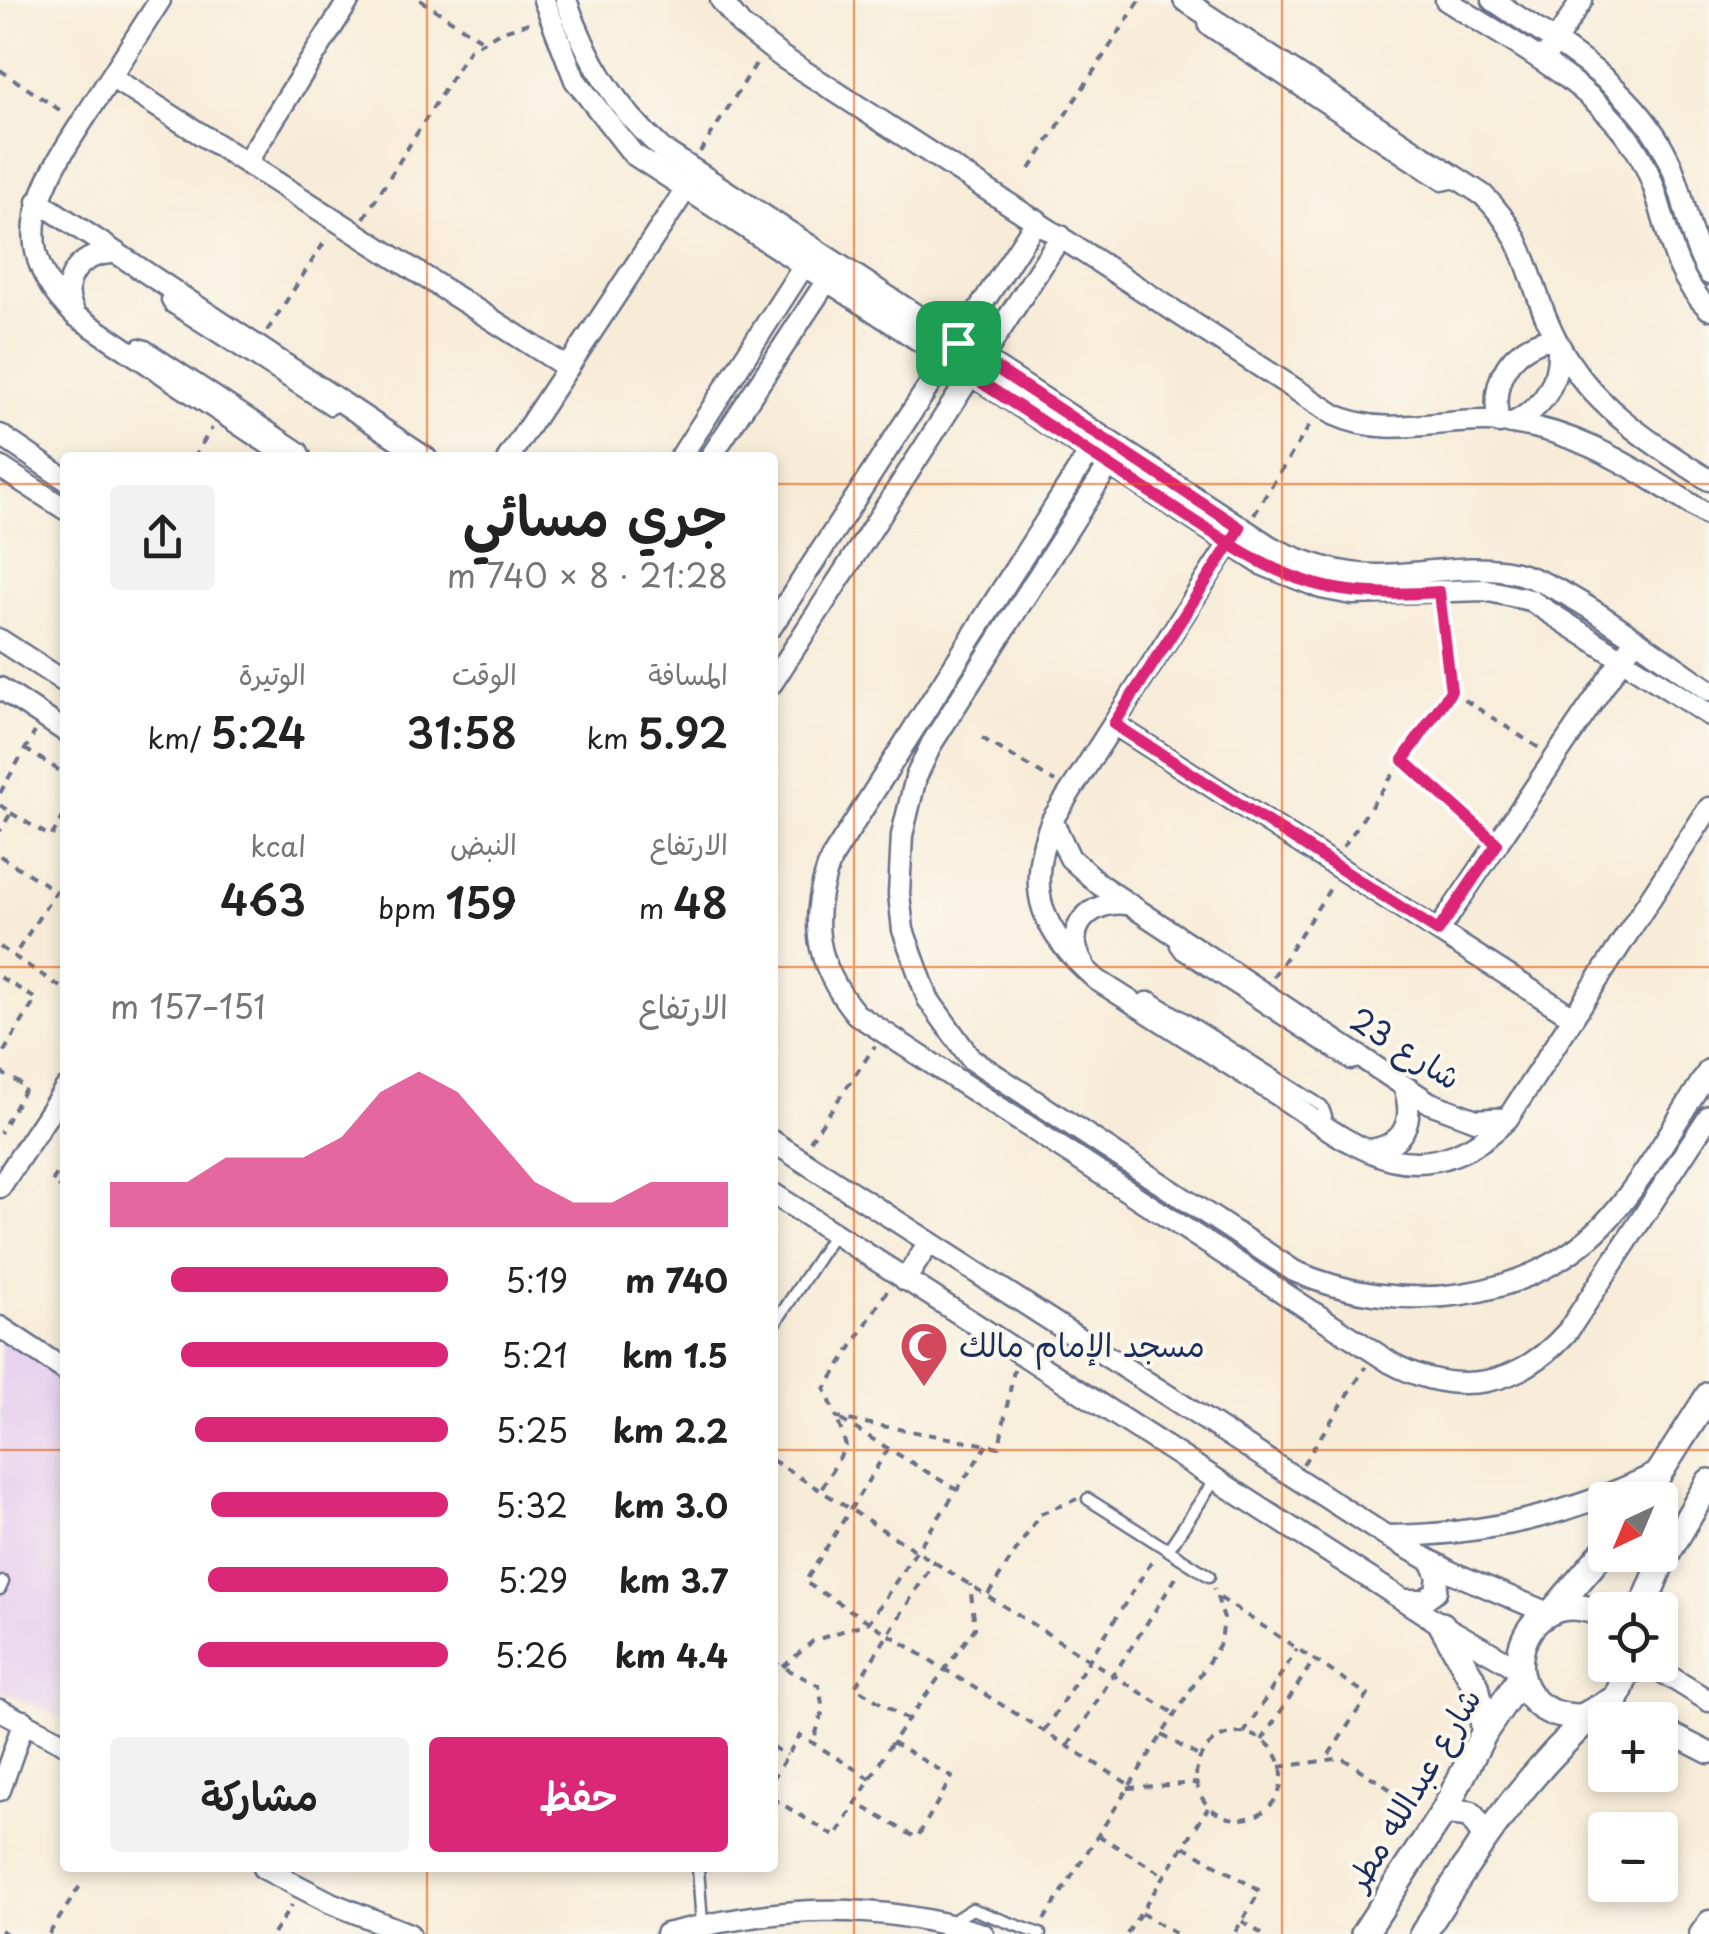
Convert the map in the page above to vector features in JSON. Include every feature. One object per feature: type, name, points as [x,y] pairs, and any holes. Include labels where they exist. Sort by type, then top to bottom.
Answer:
[{"type":"street","points":[[160,0],[80,124],[38,200],[34,222],[38,265],[48,285],[76,316],[281,452]]},
{"type":"street","points":[[246,163],[349,0]]},
{"type":"street","points":[[566,0],[596,71],[614,100],[690,177],[826,282],[952,351]]},
{"type":"street","points":[[721,0],[766,46],[1322,406],[1370,428],[1505,423],[1562,434],[1594,447],[1709,516]]},
{"type":"street","points":[[1184,0],[1208,6],[1462,180],[1502,213],[1517,234],[1556,340],[1595,396],[1618,419],[1709,480]]},
{"type":"street","points":[[1446,0],[1542,62],[1596,104],[1637,151],[1650,177],[1672,257],[1684,280],[1709,309]]},
{"type":"street","points":[[1492,0],[1612,84],[1655,133],[1670,162],[1694,245],[1709,274]]},
{"type":"street","points":[[1542,62],[1582,0]]},
{"type":"street","points":[[546,8],[562,52],[592,107],[633,154],[690,177],[1238,534],[1263,565],[1321,588],[1382,596],[1485,590],[1530,600],[1709,690]]},
{"type":"street","points":[[111,76],[568,368]]},
{"type":"street","points":[[512,452],[690,177]]},
{"type":"street","points":[[38,200],[342,402],[403,448]]},
{"type":"street","points":[[778,617],[1037,220]]},
{"type":"street","points":[[778,674],[1061,236]]},
{"type":"street","points":[[76,316],[68,290],[79,264],[90,256],[117,253]]},
{"type":"street","points":[[684,452],[804,267]]},
{"type":"street","points":[[714,452],[826,282]]},
{"type":"street","points":[[1505,423],[1496,394],[1506,366],[1526,346],[1556,340]]},
{"type":"street","points":[[1505,423],[1539,406],[1549,392],[1556,377],[1556,340]]},
{"type":"street","points":[[977,367],[1108,466],[1297,560],[1352,573],[1490,568],[1515,572],[1562,594],[1709,714]]},
{"type":"street","points":[[0,435],[60,476]]},
{"type":"street","points":[[1090,453],[846,831],[818,891],[815,924],[828,973],[856,1014],[1375,1353],[1416,1376],[1444,1384],[1500,1380],[1526,1369],[1568,1331],[1709,1116]]},
{"type":"street","points":[[1108,466],[932,742],[908,805],[899,894],[903,930],[928,999],[970,1059],[1277,1261],[1328,1286],[1400,1299],[1474,1292],[1538,1270],[1590,1237],[1632,1188],[1709,1070]]},
{"type":"street","points":[[0,467],[60,506]]},
{"type":"street","points":[[1238,534],[1052,820],[1039,860],[1040,902],[1066,952],[1097,980],[1322,1124],[1368,1150],[1405,1160],[1444,1159],[1490,1137],[1508,1118],[1709,808]]},
{"type":"street","points":[[0,640],[60,679]]},
{"type":"street","points":[[1438,931],[1628,649]]},
{"type":"street","points":[[0,688],[59,725]]},
{"type":"street","points":[[1114,724],[1574,1018]]},
{"type":"street","name":"شارع 23","points":[[1052,820],[1059,840],[1082,872],[1404,1087],[1460,1116],[1508,1118]]},
{"type":"street","points":[[1097,980],[1076,951],[1075,934],[1081,919],[1094,907],[1110,902],[1126,904]]},
{"type":"street","points":[[1368,1150],[1382,1148],[1405,1131],[1410,1118],[1404,1087]]},
{"type":"street","points":[[0,1187],[60,1097]]},
{"type":"street","points":[[778,1146],[1386,1536],[1432,1562],[1550,1612],[1579,1607],[1588,1610]]},
{"type":"street","points":[[1133,1196],[1144,1176]]},
{"type":"street","points":[[778,1197],[1520,1673],[1544,1709],[1568,1718],[1588,1715]]},
{"type":"street","points":[[902,1277],[929,1243]]},
{"type":"street","points":[[0,1327],[60,1367]]},
{"type":"street","points":[[1659,1482],[1709,1395]]},
{"type":"street","points":[[1651,1592],[1688,1514],[1709,1482]]},
{"type":"street","points":[[1386,1536],[1468,1533],[1588,1509]]},
{"type":"street","points":[[1678,1509],[1688,1514]]},
{"type":"street","points":[[1406,1600],[1424,1600],[1436,1590],[1438,1576],[1432,1562]]},
{"type":"street","name":"شارع عبدالله مطر","points":[[1364,1934],[1441,1816],[1484,1731],[1520,1673],[1524,1636],[1588,1569]]},
{"type":"street","points":[[1442,1625],[1476,1686],[1484,1731]]},
{"type":"street","points":[[1678,1682],[1709,1701]]},
{"type":"street","points":[[0,1710],[60,1741]]},
{"type":"street","points":[[0,1790],[24,1721]]},
{"type":"street","points":[[1422,1934],[1484,1835],[1537,1769],[1588,1721]]},
{"type":"street","points":[[1678,1737],[1709,1753]]},
{"type":"street","points":[[1441,1816],[1470,1814],[1484,1835]]},
{"type":"street","points":[[271,1872],[410,1934]]},
{"type":"street","points":[[666,1934],[785,1910],[851,1909],[948,1924],[983,1934]]},
{"type":"street","points":[[1700,1934],[1709,1921]]},
{"type":"lane","points":[[172,290],[166,300],[171,307],[330,409],[342,402]]},
{"type":"lane","points":[[130,353],[136,345],[146,346],[304,452]]},
{"type":"lane","points":[[1178,938],[1177,949],[1196,963],[1351,1064],[1364,1060]]},
{"type":"lane","points":[[778,1319],[834,1233]]},
{"type":"lane","points":[[1165,1548],[1216,1478]]},
{"type":"lane","points":[[1088,1499],[1209,1576]]},
{"type":"lane","points":[[699,1872],[715,1926]]},
{"type":"lane","points":[[948,1924],[972,1909],[1038,1933]]},
{"type":"path","points":[[420,0],[482,40]]},
{"type":"path","points":[[1030,169],[1140,0]]},
{"type":"path","points":[[258,346],[346,227],[458,63],[482,40],[546,8]]},
{"type":"path","points":[[690,177],[766,46]]},
{"type":"path","points":[[0,70],[80,124]]},
{"type":"path","points":[[1238,534],[1322,406]]},
{"type":"path","points":[[197,452],[221,412]]},
{"type":"path","points":[[1263,994],[1337,866],[1451,691],[1439,592]]},
{"type":"path","points":[[1451,691],[1555,758]]},
{"type":"path","points":[[0,793],[25,750],[59,725]]},
{"type":"path","points":[[982,738],[1070,792]]},
{"type":"path","points":[[25,750],[60,771]]},
{"type":"path","points":[[1403,760],[1497,844]]},
{"type":"path","points":[[0,806],[51,837],[60,822]]},
{"type":"path","points":[[0,831],[11,812]]},
{"type":"path","points":[[0,856],[56,891],[14,956]]},
{"type":"path","points":[[0,947],[60,987]]},
{"type":"path","points":[[0,977],[36,998],[0,1058]]},
{"type":"path","points":[[798,1158],[884,1034]]},
{"type":"path","points":[[0,1072],[26,1086],[0,1133]]},
{"type":"path","points":[[60,1168],[52,1182],[60,1187]]},
{"type":"path","points":[[822,1488],[846,1446],[824,1389],[902,1277]]},
{"type":"path","points":[[837,1418],[999,1447],[1018,1351]]},
{"type":"path","points":[[1295,1477],[1375,1353]]},
{"type":"path","points":[[837,1418],[957,1490]]},
{"type":"path","points":[[783,1667],[813,1641],[869,1622],[986,1445]]},
{"type":"path","points":[[888,1448],[805,1582],[1129,1786],[1196,1783]]},
{"type":"path","points":[[778,1463],[1175,1714]]},
{"type":"path","points":[[988,1594],[1040,1514],[1071,1499],[1088,1499]]},
{"type":"path","points":[[1044,1732],[1165,1548]]},
{"type":"path","points":[[908,1720],[855,1687],[935,1560]]},
{"type":"path","points":[[1068,1746],[1186,1562]]},
{"type":"path","points":[[1038,1933],[1220,1642],[1224,1619],[1209,1576]]},
{"type":"path","points":[[778,1802],[836,1837],[892,1742],[974,1628],[970,1582]]},
{"type":"path","points":[[1219,1598],[1368,1695],[1328,1756]]},
{"type":"path","points":[[1244,1734],[1297,1648]]},
{"type":"path","points":[[1262,1740],[1314,1660]]},
{"type":"path","points":[[778,1664],[818,1686],[823,1710],[813,1744]]},
{"type":"path","points":[[1244,1734],[1262,1740],[1280,1767],[1276,1795],[1255,1815],[1226,1816],[1209,1806],[1196,1783],[1200,1757],[1218,1738],[1244,1734]]},
{"type":"path","points":[[778,1770],[800,1735],[871,1779]]},
{"type":"path","points":[[1162,1735],[1200,1757]]},
{"type":"path","points":[[856,1803],[917,1838],[952,1777],[892,1742]]},
{"type":"path","points":[[778,1750],[787,1755]]},
{"type":"path","points":[[1280,1767],[1328,1756],[1342,1758],[1441,1816]]},
{"type":"path","points":[[1127,1934],[1209,1806]]},
{"type":"path","points":[[1098,1835],[1164,1876]]},
{"type":"path","points":[[1184,1846],[1260,1891],[1234,1934]]},
{"type":"path","points":[[49,1934],[80,1886]]},
{"type":"path","points":[[273,1934],[302,1888]]},
{"type":"path","points":[[1141,1913],[1176,1934]]},
{"type":"path","points":[[1242,1921],[1262,1934]]},
{"type":"path","points":[[0,1930],[7,1934]]},
{"type":"shaded area","points":[[0,1336],[60,1378],[60,1717],[0,1690]]},
{"type":"place","name":"مسجد الإمام مالك","points":[[924,1388]]},
{"type":"route","points":[[958,343],[947,360],[1230,544],[1114,724],[1438,931],[1497,844],[1403,760],[1451,691],[1439,592],[1352,594],[1321,588],[1263,565],[1230,544],[1240,528],[958,343]]}]
